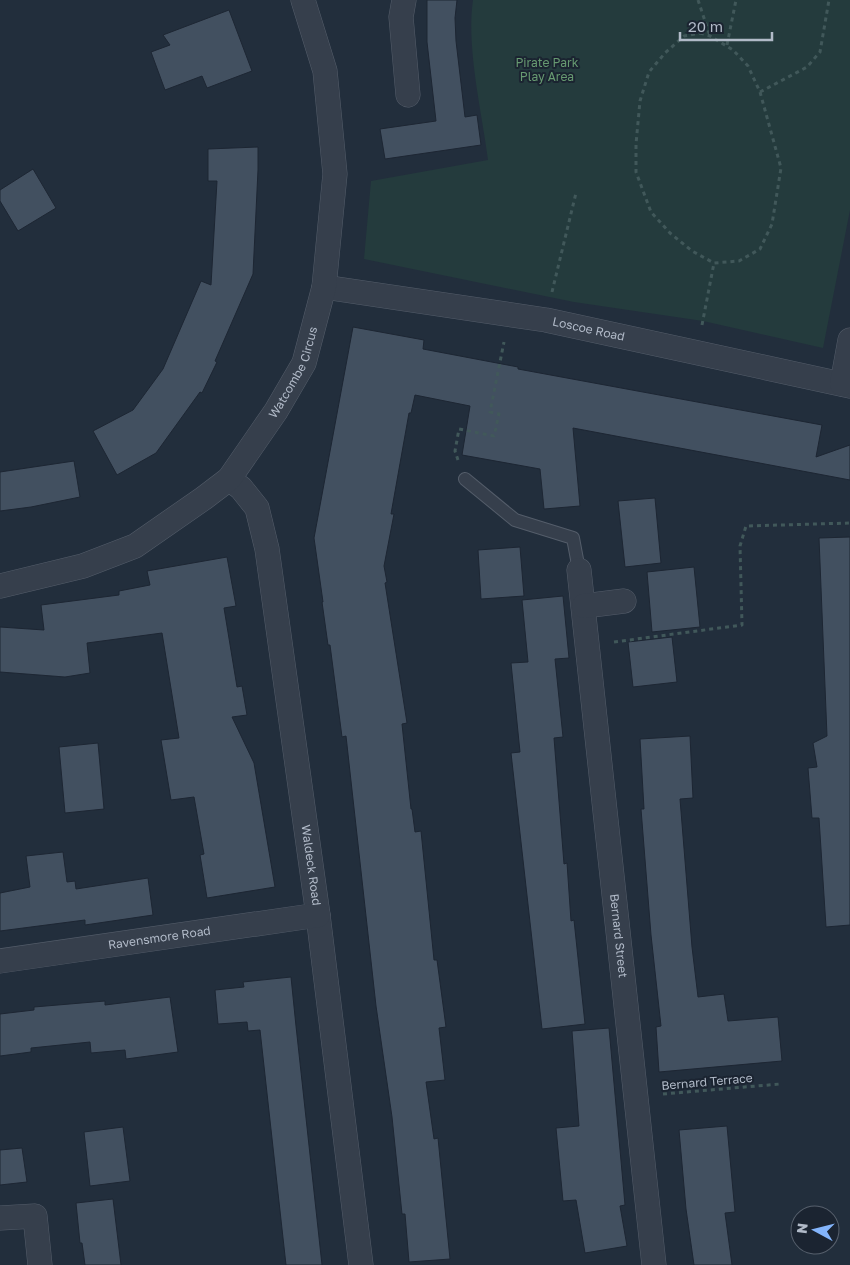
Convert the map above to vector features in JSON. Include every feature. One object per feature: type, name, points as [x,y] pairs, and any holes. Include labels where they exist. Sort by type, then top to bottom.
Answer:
[{"type":"street","name":"Watcombe Circus","points":[[0,586],[82,566],[135,546],[204,498],[229,479],[276,411],[304,363],[324,287],[335,174],[325,71],[303,0]]},
{"type":"street","points":[[397,10],[408,95]]},
{"type":"street","name":"Loscoe Road","points":[[324,287],[546,320],[846,385]]},
{"type":"street","points":[[846,385],[850,340]]},
{"type":"street","name":"Waldeck Road","points":[[229,479],[241,488],[257,508],[267,549],[318,916],[361,1265]]},
{"type":"street","name":"Bernard Street","points":[[579,570],[654,1265]]},
{"type":"street","points":[[584,606],[624,601]]},
{"type":"street","name":"Ravensmore Road","points":[[0,962],[318,916]]},
{"type":"street","points":[[0,1218],[36,1216],[40,1265]]},
{"type":"lane","points":[[465,479],[515,520],[573,538],[579,570]]},
{"type":"path","points":[[698,0],[710,36]]},
{"type":"path","points":[[727,45],[736,0]]},
{"type":"path","points":[[760,92],[807,67],[820,52],[829,0]]},
{"type":"path","points":[[700,33],[727,45],[748,66],[760,92],[781,168],[772,224],[760,250],[739,261],[714,263],[692,252],[651,212],[636,172],[636,154],[640,101],[649,72],[664,53],[684,36],[700,33]]},
{"type":"path","points":[[546,320],[576,193]]},
{"type":"path","points":[[697,353],[714,263]]},
{"type":"path","points":[[465,479],[455,451],[459,429],[494,436],[499,414],[490,412],[509,314]]},
{"type":"path","points":[[588,646],[742,625],[740,546],[746,526],[850,524]]},
{"type":"path","name":"Bernard Terrace","points":[[636,1097],[780,1084]]},
{"type":"green space","name":"Pirate Park Play Area","points":[[473,0],[850,0],[850,210],[823,348],[703,321],[574,302],[364,259],[371,181],[488,160],[473,59],[471,19]]},
{"type":"building","points":[[427,0],[457,0],[455,18],[456,41],[465,117],[477,115],[481,145],[385,159],[380,129],[436,121],[427,42]]},
{"type":"building","points":[[229,10],[252,71],[207,88],[202,76],[165,90],[151,52],[170,45],[163,35]]},
{"type":"building","points":[[258,147],[253,274],[215,361],[217,362],[202,393],[200,392],[156,453],[117,475],[93,431],[133,410],[163,369],[201,281],[211,285],[217,181],[208,181],[208,149]]},
{"type":"building","points":[[33,169],[56,208],[18,231],[0,201],[0,190]]},
{"type":"building","points":[[353,327],[424,340],[423,349],[518,367],[518,369],[822,425],[816,457],[850,445],[850,480],[573,428],[580,506],[544,509],[540,469],[462,455],[470,406],[415,395],[411,413],[409,413],[384,566],[407,723],[402,724],[411,809],[415,832],[421,831],[434,960],[437,960],[446,1027],[439,1028],[445,1080],[426,1082],[434,1139],[438,1138],[450,1259],[409,1262],[405,1214],[402,1214],[392,1117],[376,1006],[346,736],[342,737],[314,538]]},
{"type":"building","points":[[74,461],[80,497],[0,511],[0,472]]},
{"type":"building","points":[[655,498],[661,563],[625,567],[618,501]]},
{"type":"building","points":[[850,537],[850,925],[826,927],[819,818],[812,818],[808,768],[817,767],[813,743],[827,736],[819,538]]},
{"type":"building","points":[[520,547],[524,596],[481,599],[478,550]]},
{"type":"building","points":[[227,557],[236,606],[224,608],[237,687],[242,686],[247,715],[232,717],[254,763],[275,887],[207,898],[200,855],[204,854],[194,797],[171,800],[161,740],[179,738],[162,633],[87,643],[90,673],[65,677],[0,672],[0,627],[44,630],[41,605],[119,595],[119,591],[150,585],[147,571]]},
{"type":"building","points":[[694,567],[700,627],[652,632],[647,572]]},
{"type":"building","points":[[563,596],[569,658],[555,659],[563,737],[554,738],[564,864],[567,863],[571,921],[574,920],[585,1024],[542,1029],[511,753],[520,752],[511,663],[528,662],[522,600]]},
{"type":"building","points":[[672,637],[677,682],[633,687],[628,642]]},
{"type":"building","points":[[690,736],[693,798],[680,799],[698,997],[724,994],[728,1021],[778,1017],[782,1061],[659,1072],[656,1027],[661,1026],[651,935],[641,809],[644,809],[640,739]]},
{"type":"building","points":[[98,743],[104,809],[65,813],[59,747]]},
{"type":"building","points":[[63,852],[67,882],[75,881],[76,889],[148,878],[153,915],[85,925],[85,920],[0,931],[0,893],[30,887],[26,856]]},
{"type":"building","points":[[291,977],[322,1265],[286,1265],[260,1030],[248,1031],[247,1022],[218,1024],[215,990],[244,987],[243,982]]},
{"type":"building","points":[[170,997],[178,1052],[126,1059],[125,1050],[91,1053],[90,1042],[31,1048],[31,1052],[0,1056],[0,1014],[34,1010],[34,1007],[105,1001],[105,1005]]},
{"type":"building","points":[[609,1028],[625,1205],[620,1206],[627,1246],[585,1253],[576,1200],[563,1201],[556,1128],[579,1126],[572,1031]]},
{"type":"building","points":[[727,1126],[735,1212],[725,1213],[732,1265],[694,1265],[686,1209],[679,1130]]},
{"type":"building","points":[[123,1127],[130,1181],[90,1186],[84,1132]]},
{"type":"building","points":[[22,1148],[27,1182],[0,1185],[0,1150]]},
{"type":"building","points":[[113,1199],[121,1265],[85,1265],[82,1243],[80,1243],[76,1203]]}]
